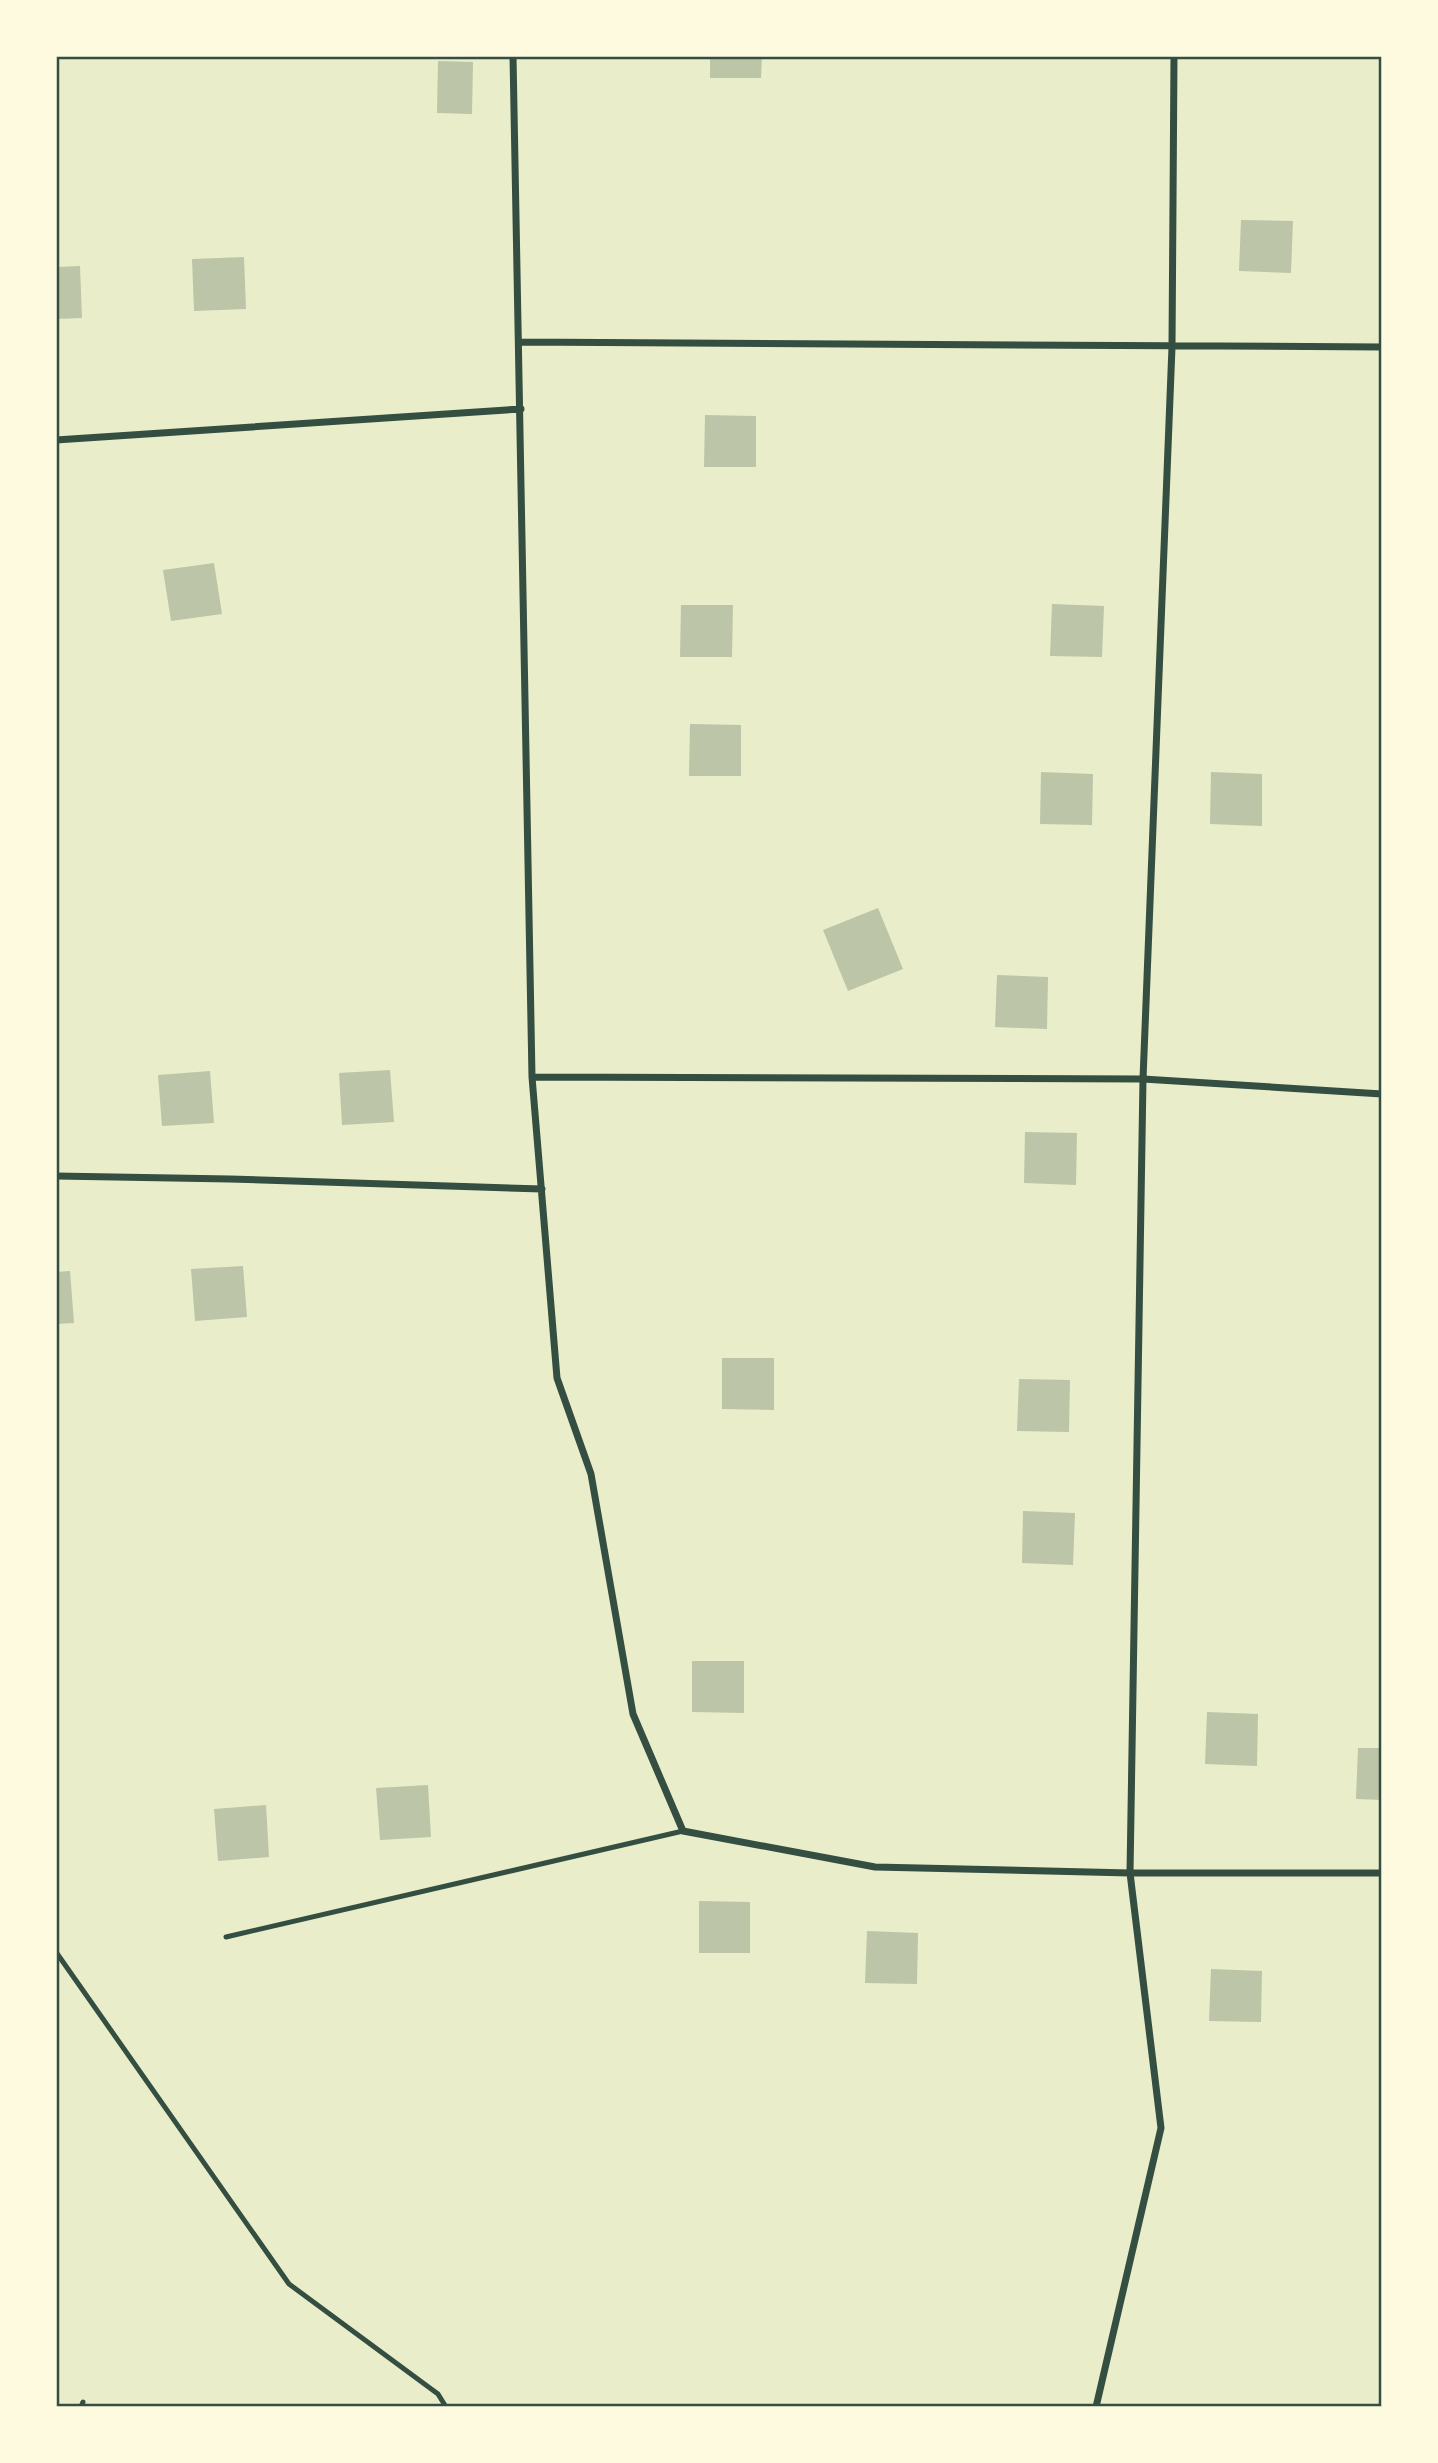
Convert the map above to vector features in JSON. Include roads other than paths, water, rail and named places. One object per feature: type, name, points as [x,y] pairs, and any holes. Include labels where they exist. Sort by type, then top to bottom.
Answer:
[{"type":"street","points":[[513,56],[531,1077],[557,1378],[590,1475],[633,1714],[682,1831],[875,1867],[1130,1873],[1382,1873]]},
{"type":"street","points":[[1096,2407],[1161,2128],[1130,1873],[1143,1079],[1172,347],[1174,56]]},
{"type":"street","points":[[519,342],[1382,347]]},
{"type":"street","points":[[56,440],[521,409]]},
{"type":"street","points":[[531,1077],[1143,1079],[1382,1094]]},
{"type":"street","points":[[56,1176],[541,1189]]},
{"type":"lane","points":[[226,1937],[682,1831]]},
{"type":"lane","points":[[56,1952],[289,2284],[438,2393],[446,2407]]}]
